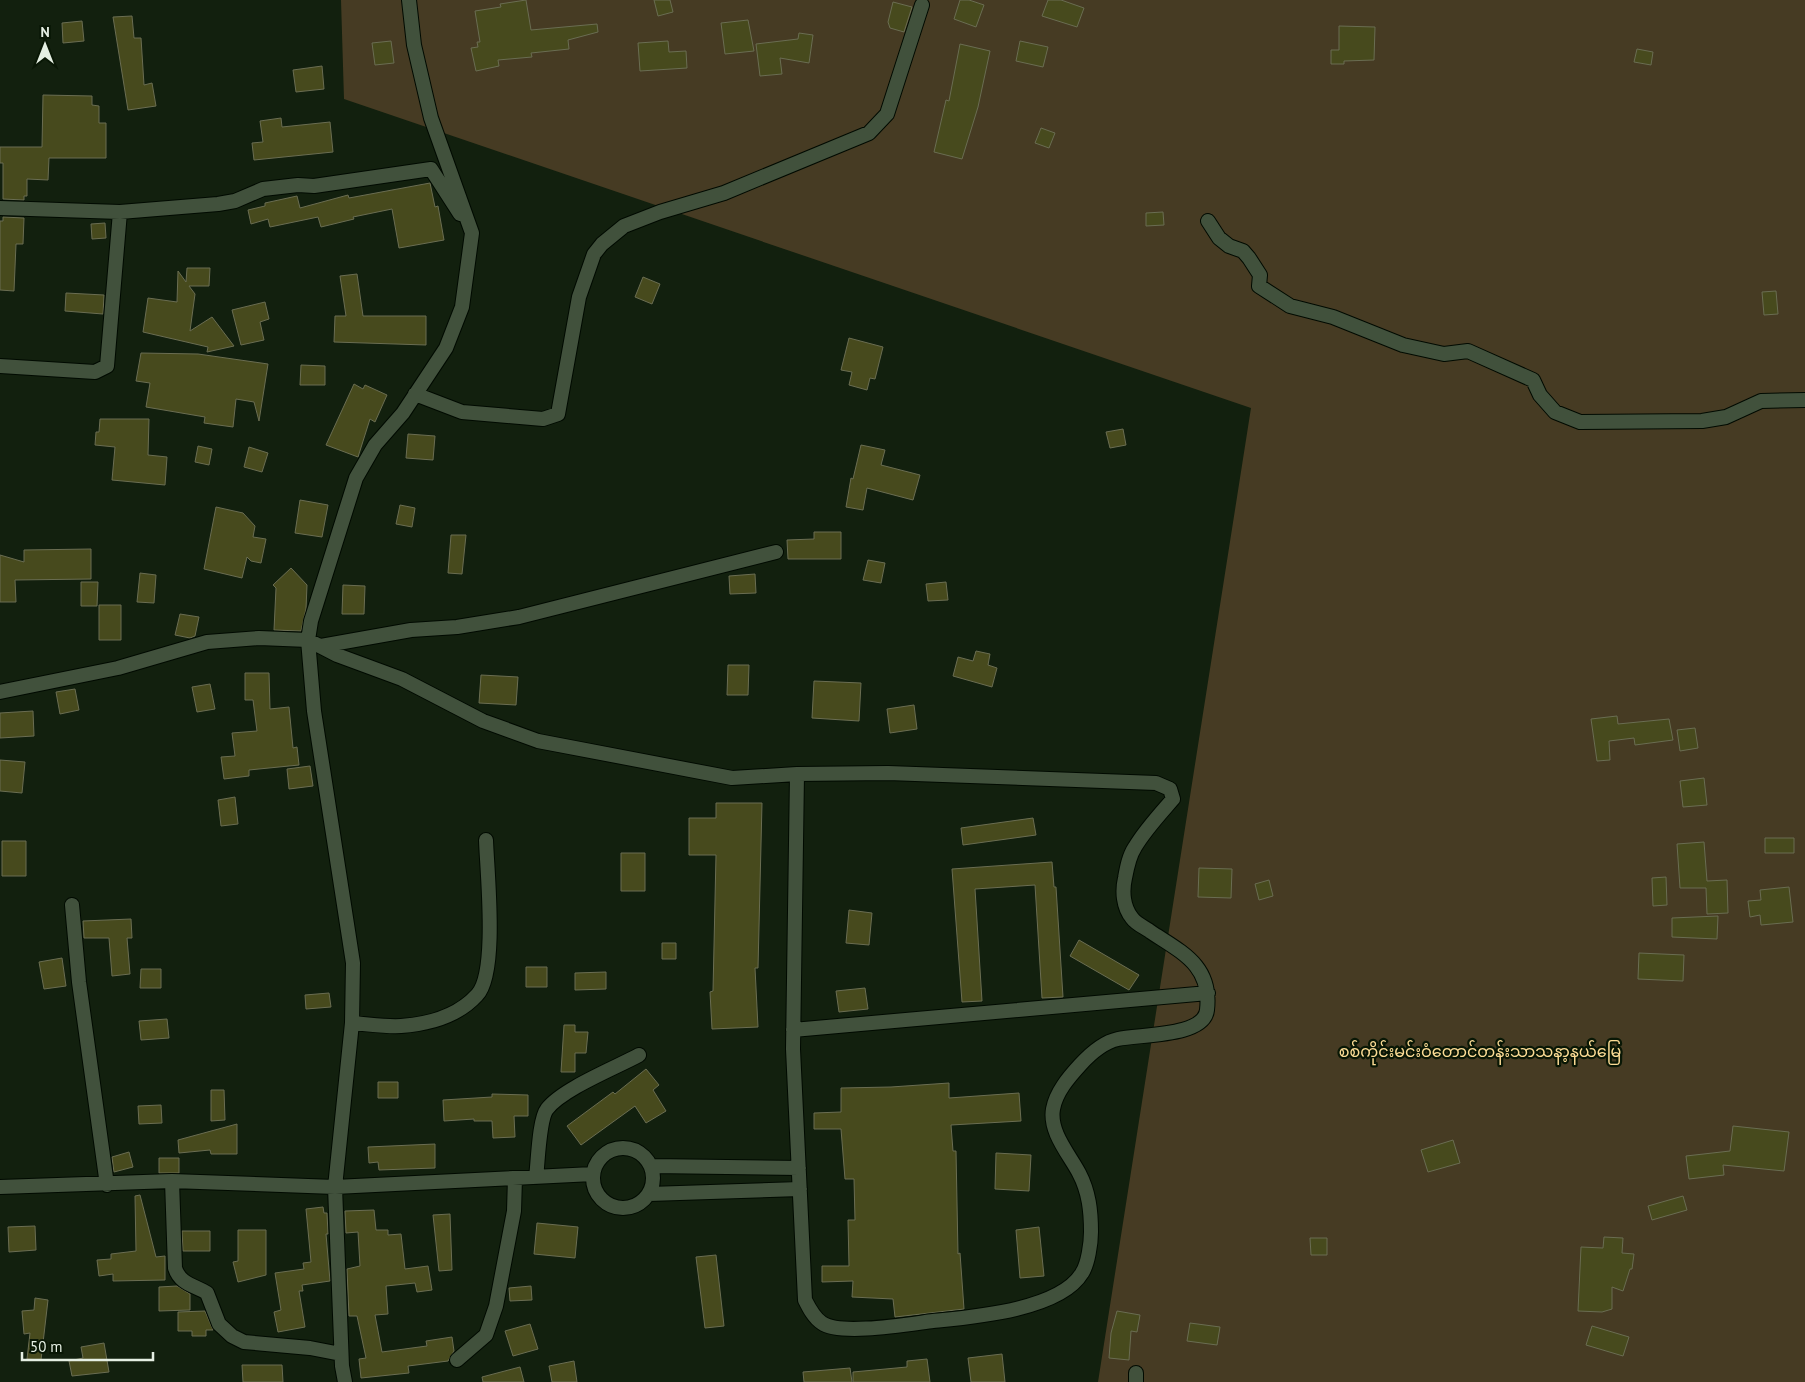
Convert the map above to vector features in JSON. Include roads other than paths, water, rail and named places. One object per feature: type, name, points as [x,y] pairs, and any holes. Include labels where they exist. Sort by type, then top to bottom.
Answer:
[{"type":"street","points":[[345,1382],[341,1354],[335,1186],[352,1023],[353,963],[314,711],[308,640],[310,621],[356,478],[375,445],[415,394],[446,348],[462,307],[472,232],[430,118],[414,46],[408,0]]},
{"type":"street","points":[[415,394],[462,412],[544,419],[558,414],[563,396],[579,296],[594,254],[602,244],[624,226],[660,212],[724,193],[869,133],[887,114],[922,5]]},
{"type":"street","points":[[0,208],[120,212],[218,204],[235,201],[263,189],[298,185],[314,186],[431,169],[472,232]]},
{"type":"street","points":[[0,366],[95,372],[107,366],[120,212]]},
{"type":"street","points":[[1208,221],[1219,238],[1229,246],[1243,250],[1260,274],[1258,286],[1290,306],[1333,316],[1403,345],[1422,350],[1444,354],[1468,351],[1533,380],[1540,395],[1555,412],[1580,422],[1702,420],[1726,417],[1761,401],[1805,400]]},
{"type":"street","points":[[320,646],[394,633],[457,627],[519,617],[776,552]]},
{"type":"street","points":[[0,692],[118,668],[207,642],[260,638],[308,640],[402,679],[483,720],[538,741],[732,778],[797,774],[888,773],[1146,782],[1156,783],[1170,789],[1173,799],[1135,846],[1128,861],[1122,894],[1132,918],[1194,961],[1205,979],[1208,993],[1207,1014],[1194,1027],[1116,1039],[1096,1050],[1059,1091],[1052,1110],[1054,1127],[1089,1195],[1091,1213],[1091,1239],[1083,1273],[1064,1292],[1031,1305],[970,1318],[843,1330],[822,1324],[810,1310],[805,1300],[793,1030],[797,774]]},
{"type":"street","points":[[352,1023],[400,1026],[429,1022],[457,1011],[479,993],[490,954],[486,840]]},
{"type":"street","points":[[72,905],[79,982],[107,1185]]},
{"type":"street","points":[[793,1030],[1208,993]]},
{"type":"street","points":[[536,1177],[539,1142],[546,1110],[566,1093],[639,1055]]},
{"type":"street","points":[[619,1148],[633,1149],[644,1156],[652,1166],[654,1181],[649,1194],[639,1204],[626,1208],[613,1206],[602,1199],[594,1188],[593,1174],[598,1162],[607,1152],[619,1148]]},
{"type":"street","points":[[652,1166],[799,1168]]},
{"type":"street","points":[[0,1187],[107,1185],[172,1181],[335,1186],[593,1174]]},
{"type":"street","points":[[457,1360],[486,1335],[496,1306],[514,1211],[515,1178]]},
{"type":"street","points":[[172,1181],[173,1250],[178,1276],[185,1283],[207,1293],[220,1324],[232,1336],[244,1342],[310,1348],[341,1354]]},
{"type":"street","points":[[649,1194],[800,1190]]},
{"type":"park label","name":"စစ်ကိုင်းမင်းဝံတောင်တန်းသာသနာ့နယ်မြေ","points":[[1480,1051]]}]
